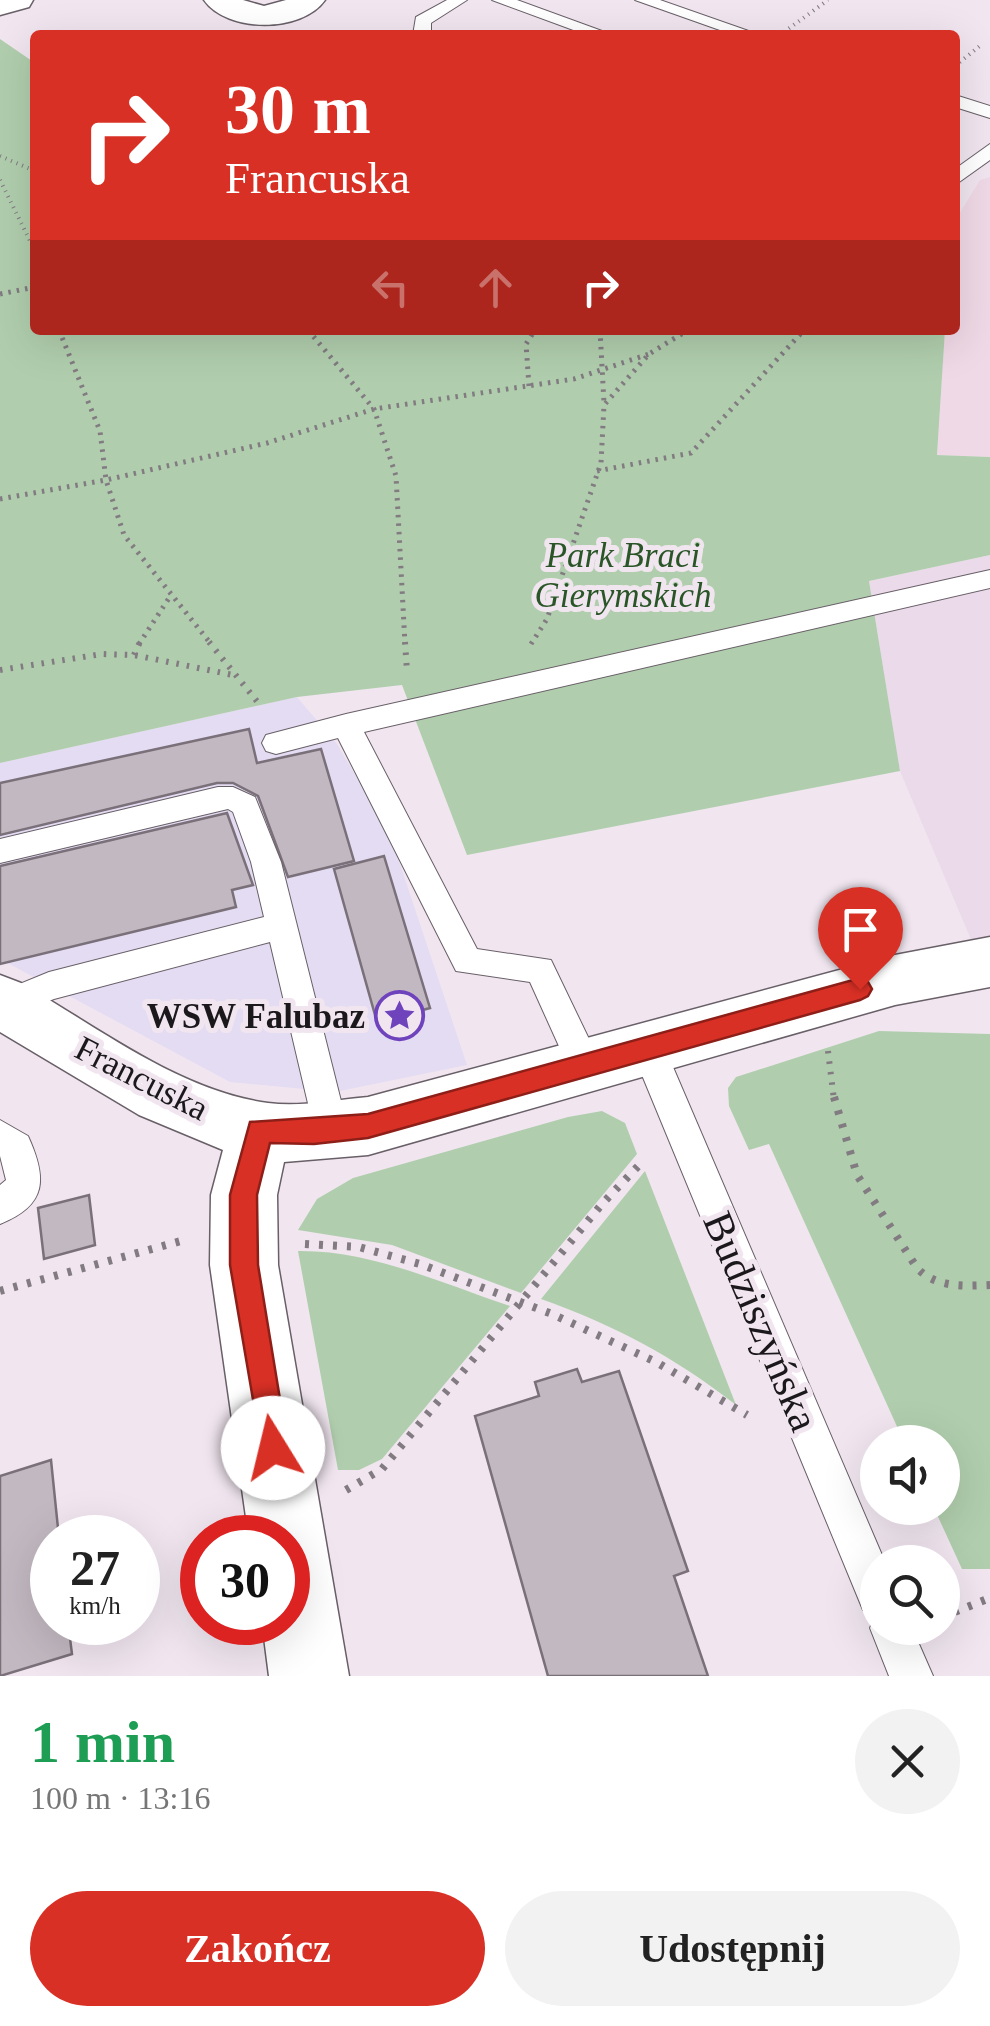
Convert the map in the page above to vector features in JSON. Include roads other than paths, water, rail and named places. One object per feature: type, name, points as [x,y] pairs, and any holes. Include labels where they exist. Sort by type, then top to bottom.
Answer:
[{"type":"street","points":[[0,6],[18,0]]},
{"type":"street","points":[[219,0],[253,18],[286,13],[310,0]]},
{"type":"street","name":"Francuska","points":[[3,1003],[162,1094],[210,1115],[260,1130],[331,1129],[368,1126],[895,980],[990,962]]},
{"type":"street","points":[[260,1130],[244,1195],[244,1265],[299,1673]]},
{"type":"lane","points":[[422,30],[422,21],[459,0]]},
{"type":"lane","points":[[500,0],[589,30]]},
{"type":"lane","points":[[642,0],[735,30]]},
{"type":"lane","points":[[960,103],[990,112]]},
{"type":"lane","points":[[960,152],[987,155]]},
{"type":"lane","points":[[960,175],[987,155]]},
{"type":"lane","points":[[276,743],[990,579]]},
{"type":"lane","points":[[336,728],[467,961],[540,970],[584,1064]]},
{"type":"lane","points":[[0,851],[233,798],[244,805],[283,925],[331,1129]]},
{"type":"lane","points":[[3,1003],[49,986],[283,925]]},
{"type":"lane","name":"Budziszyńska","points":[[647,1046],[860,1552]]},
{"type":"lane","points":[[0,1136],[16,1147],[25,1187],[0,1207]]},
{"type":"lane","points":[[898,1645],[911,1676]]},
{"type":"place","name":"WSW Falubaz","points":[[400,1016]]},
{"type":"park label","name":"Park Braci Gierymskich","points":[[623,575]]}]
